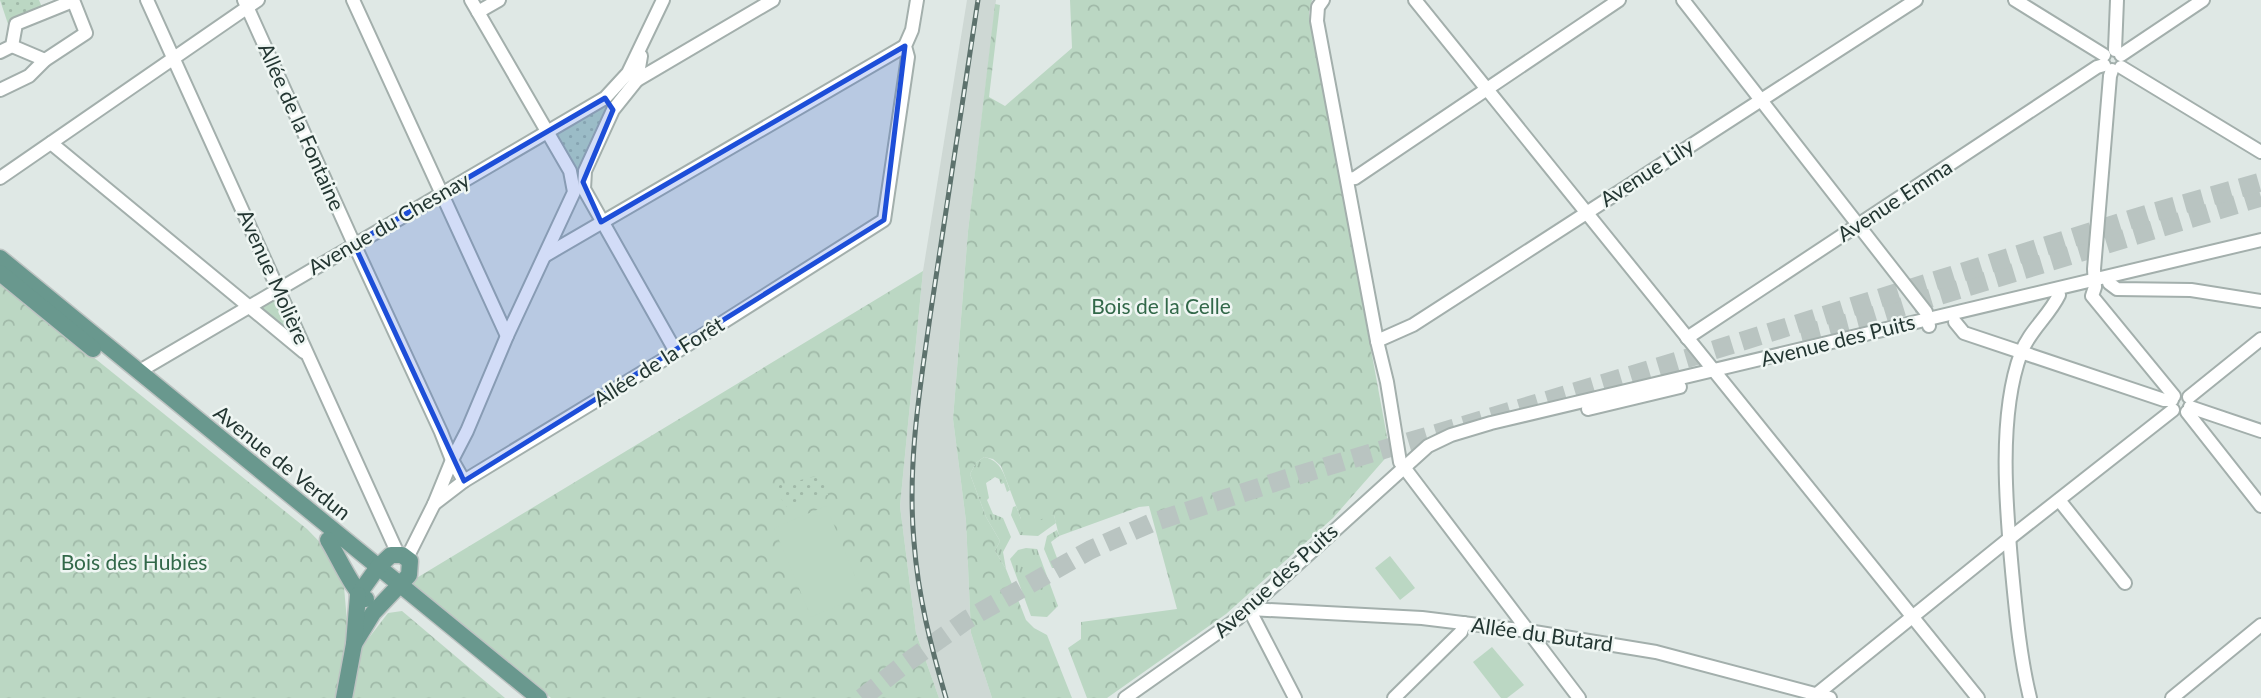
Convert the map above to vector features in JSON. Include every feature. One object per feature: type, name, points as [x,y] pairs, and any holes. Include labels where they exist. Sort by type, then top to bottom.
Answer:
[{"type":"main road","name":"Avenue de Verdun","points":[[0,258],[375,572],[539,698]]},
{"type":"main road","name":"Avenue de Verdun","points":[[0,273],[328,540],[375,572]]},
{"type":"main road","points":[[328,540],[358,595],[380,606]]},
{"type":"main road","points":[[344,698],[354,644],[358,595],[391,555],[403,556],[410,570],[380,606],[354,644]]},
{"type":"main road","points":[[346,571],[356,614]]},
{"type":"main road","name":"Avenue de Verdun","points":[[396,589],[522,698]]},
{"type":"street","name":"Avenue Molière","points":[[147,0],[307,354],[403,556]]},
{"type":"street","points":[[353,0],[508,335]]},
{"type":"street","points":[[403,556],[434,504],[572,198],[573,178],[471,0]]},
{"type":"street","points":[[478,12],[499,0]]},
{"type":"street","points":[[663,0],[584,171],[583,182],[586,196],[676,352]]},
{"type":"street","name":"Avenue du Chesnay","points":[[138,372],[248,305],[605,98],[629,78],[773,0]]},
{"type":"street","points":[[546,255],[905,46],[912,30],[917,0]]},
{"type":"street","points":[[1323,0],[1318,7],[1317,21],[1387,382],[1399,458],[1403,467],[1579,698]]},
{"type":"street","points":[[1415,0],[1978,698]]},
{"type":"street","points":[[1347,180],[1355,178],[1619,0]]},
{"type":"street","points":[[1684,0],[1926,312],[1929,322]]},
{"type":"street","name":"Avenue Lily","points":[[1377,341],[1413,325],[1916,0]]},
{"type":"street","points":[[2015,0],[2261,152]]},
{"type":"street","points":[[2117,0],[2092,296],[2261,506]]},
{"type":"street","name":"Avenue Emma","points":[[1687,338],[2203,0]]},
{"type":"street","points":[[0,90],[29,76],[45,60],[86,33],[73,1],[45,6],[16,24],[6,49],[45,60]]},
{"type":"street","points":[[0,178],[173,59],[250,2]]},
{"type":"street","name":"Allée de la Fontaine","points":[[250,2],[354,244],[464,481]]},
{"type":"street","name":"Allée de la Forêt","points":[[434,504],[464,481],[676,352],[884,220],[908,57],[905,46]]},
{"type":"street","points":[[605,98],[610,102],[612,110]]},
{"type":"street","points":[[51,143],[307,354]]},
{"type":"street","name":"Avenue des Puits","points":[[1929,322],[1955,321],[2008,304],[2059,295],[2095,283],[2109,283],[2245,249],[2261,240]]},
{"type":"street","name":"Avenue des Puits","points":[[1125,698],[1224,630],[1403,467],[1437,441],[1465,430],[2095,283],[2245,249],[2261,249]]},
{"type":"street","points":[[2109,283],[2117,289],[2191,290],[2261,300]]},
{"type":"street","points":[[2030,698],[2016,610],[2009,539],[2009,402],[2021,352],[2059,295]]},
{"type":"street","points":[[1955,321],[1965,334],[2261,431]]},
{"type":"street","points":[[1820,697],[2009,539],[2261,339]]},
{"type":"street","points":[[2059,500],[2125,583]]},
{"type":"street","points":[[1249,609],[1295,698]]},
{"type":"street","name":"Allée du Butard","points":[[1249,609],[1409,618],[1528,631],[1656,652],[1820,697]]},
{"type":"street","points":[[1394,698],[1461,632],[1464,623]]},
{"type":"street","points":[[2172,698],[2261,625]]},
{"type":"highlighted area","points":[[905,46],[884,220],[464,481],[354,244],[605,98],[613,110],[583,182],[601,222]]},
{"type":"shaded area","points":[[967,0],[996,0],[968,231],[953,419],[966,521],[971,633],[992,698],[939,698],[916,633],[900,506],[923,271]]},
{"type":"green space","points":[[0,0],[39,0],[43,10],[8,24]]},
{"type":"green space","name":"Bois de la Celle","points":[[1070,0],[1312,0],[1309,13],[1390,453],[1333,518],[1226,614],[1107,698],[1087,698],[1068,648],[1081,639],[1081,622],[1177,609],[1149,506],[1139,507],[1059,536],[1054,515],[1027,524],[1021,519],[1001,466],[993,459],[984,457],[976,463],[970,474],[986,517],[1000,541],[995,551],[1006,569],[1026,620],[1047,635],[1072,698],[992,698],[971,633],[966,521],[953,419],[968,231],[995,4],[1000,5],[989,97],[1005,106],[1072,48]]},
{"type":"green space","points":[[605,98],[613,110],[585,171],[578,175],[570,171],[547,131]]},
{"type":"green space","points":[[923,271],[900,506],[916,633],[939,698],[551,698],[410,582]]},
{"type":"green space","name":"Bois des Hubies","points":[[0,282],[307,529],[342,565],[349,643],[335,698],[0,698]]},
{"type":"green space","points":[[276,297],[293,334],[292,338],[259,307]]},
{"type":"green space","points":[[984,457],[999,465],[1010,490],[1007,492],[1004,483],[1001,484],[995,477],[986,483],[989,498],[987,500],[993,514],[1003,518],[1011,537],[1003,552],[1006,569],[995,551],[1000,541],[986,517],[970,474],[976,463]]},
{"type":"green space","points":[[821,475],[828,495],[805,498],[785,507],[776,486]]},
{"type":"green space","points":[[826,506],[863,595],[811,617],[774,528]]},
{"type":"green space","points":[[1016,506],[1021,519],[1054,515],[1056,523],[1038,536],[1020,535],[1011,515],[1013,507]]},
{"type":"green space","points":[[1057,530],[1059,536],[1051,542],[1060,566],[1052,568],[1044,549],[1047,536]]},
{"type":"green space","points":[[1037,549],[1058,606],[1047,617],[1031,616],[1010,559],[1018,550]]},
{"type":"green space","points":[[1390,556],[1415,588],[1400,600],[1375,568]]},
{"type":"green space","points":[[402,611],[505,698],[352,698],[361,648],[388,613]]},
{"type":"green space","points":[[1492,647],[1524,685],[1507,698],[1501,698],[1473,662]]},
{"type":"tunnel","points":[[862,698],[968,619],[1090,550],[1151,523],[1285,479],[1698,355],[2151,213],[2261,182]]},
{"type":"tunnel","points":[[1801,335],[1859,320],[2261,197]]},
{"type":"railway","points":[[946,698],[926,621],[916,562],[912,513],[913,455],[927,339],[978,0]]}]
